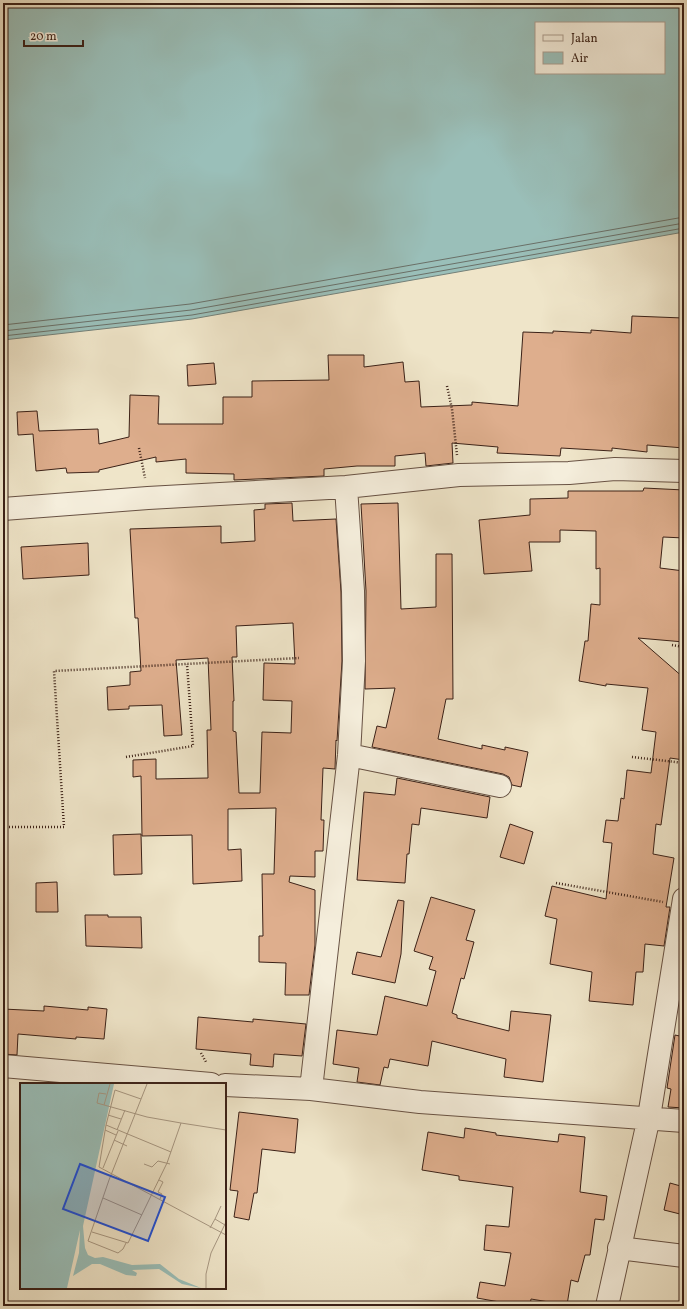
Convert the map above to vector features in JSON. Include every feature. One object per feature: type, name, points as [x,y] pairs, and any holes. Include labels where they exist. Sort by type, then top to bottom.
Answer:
[{"type":"street","points":[[3,509],[148,498],[346,487],[459,476],[615,469],[684,471]]},
{"type":"street","points":[[312,1089],[349,755],[354,661],[353,591],[346,487]]},
{"type":"street","points":[[349,755],[500,786]]},
{"type":"street","points":[[607,1306],[649,1117],[684,902]]},
{"type":"street","points":[[3,1066],[199,1083]]},
{"type":"street","points":[[226,1085],[312,1089],[420,1102],[649,1117],[684,1121]]},
{"type":"street","points":[[619,1248],[684,1256]]},
{"type":"path","points":[[447,386],[452,409],[459,476]]},
{"type":"path","points":[[140,448],[148,498]]},
{"type":"path","points":[[672,645],[684,647]]},
{"type":"path","points":[[3,827],[64,827],[54,671],[299,658]]},
{"type":"path","points":[[126,757],[193,746],[187,664]]},
{"type":"path","points":[[632,757],[684,763]]},
{"type":"path","points":[[556,883],[684,902]]},
{"type":"water","points":[[3,3],[684,3],[684,232],[192,319],[3,340]]},
{"type":"building","points":[[632,316],[683,318],[680,367],[684,367],[684,448],[647,445],[647,452],[612,448],[612,451],[561,448],[560,456],[497,453],[498,447],[452,443],[453,463],[426,466],[425,453],[395,456],[395,466],[357,466],[324,469],[324,476],[234,480],[234,474],[186,473],[186,459],[156,462],[156,457],[99,470],[99,472],[67,473],[66,468],[36,471],[33,434],[18,435],[17,412],[37,411],[39,431],[98,429],[99,444],[129,437],[130,395],[159,396],[158,424],[223,424],[223,397],[252,397],[252,381],[329,380],[328,355],[364,355],[364,367],[403,362],[405,382],[419,381],[421,407],[472,405],[472,402],[518,406],[523,332],[553,333],[553,331],[591,333],[591,330],[631,333]]},
{"type":"building","points":[[214,363],[216,384],[188,386],[187,365]]},
{"type":"building","points":[[644,488],[684,490],[684,538],[663,537],[660,568],[684,571],[684,642],[638,638],[684,678],[684,760],[670,758],[661,825],[656,824],[653,854],[674,858],[666,907],[670,907],[664,946],[645,944],[643,972],[636,972],[633,1005],[589,1001],[592,972],[550,964],[557,919],[545,916],[552,886],[606,899],[612,843],[603,842],[606,820],[618,821],[621,798],[624,799],[627,770],[651,773],[656,732],[642,730],[648,688],[606,684],[606,686],[579,681],[585,641],[588,641],[591,604],[600,605],[600,568],[596,569],[596,531],[560,530],[560,542],[529,542],[532,571],[484,574],[479,520],[530,515],[530,499],[568,498],[568,491],[643,491]]},
{"type":"building","points":[[292,503],[293,521],[336,519],[341,592],[342,661],[335,769],[323,768],[321,820],[324,820],[323,851],[315,851],[315,877],[290,876],[289,882],[315,890],[315,945],[309,995],[285,995],[286,963],[259,962],[259,936],[263,936],[262,874],[274,874],[276,808],[228,809],[228,850],[241,849],[242,881],[193,884],[192,835],[142,836],[141,776],[133,777],[133,760],[156,759],[156,779],[208,778],[207,730],[211,730],[208,658],[176,660],[182,735],[164,736],[162,705],[129,706],[129,709],[108,710],[107,687],[130,685],[130,672],[141,671],[138,618],[135,618],[130,529],[221,526],[221,543],[255,541],[254,510],[265,509],[265,504]],"holes":[[[293,623],[295,664],[264,663],[263,700],[292,701],[291,733],[262,732],[260,793],[239,793],[236,732],[233,731],[234,701],[232,657],[237,657],[236,626]]]},
{"type":"building","points":[[398,503],[401,609],[436,607],[436,554],[452,554],[453,699],[446,699],[438,739],[482,749],[482,745],[505,750],[505,747],[528,752],[521,787],[512,785],[509,777],[503,774],[372,747],[377,726],[386,728],[395,688],[365,689],[366,591],[361,504]]},
{"type":"building","points":[[88,543],[89,575],[23,579],[21,547]]},
{"type":"building","points":[[397,778],[490,797],[487,818],[421,808],[419,825],[412,824],[409,854],[407,854],[405,883],[357,880],[364,792],[395,795]]},
{"type":"building","points":[[510,824],[533,832],[524,864],[500,857]]},
{"type":"building","points":[[141,834],[142,874],[114,875],[113,835]]},
{"type":"building","points":[[57,882],[58,912],[36,912],[36,883]]},
{"type":"building","points":[[431,897],[475,910],[466,940],[474,942],[464,979],[461,978],[452,1013],[457,1015],[457,1018],[509,1031],[511,1011],[551,1015],[543,1082],[504,1077],[506,1059],[432,1041],[428,1066],[390,1059],[388,1068],[384,1067],[380,1085],[357,1082],[359,1068],[333,1064],[337,1030],[377,1035],[385,996],[427,1006],[436,971],[429,969],[433,957],[414,951]]},
{"type":"building","points":[[398,900],[404,901],[401,954],[395,983],[352,974],[357,952],[381,957]]},
{"type":"building","points":[[85,915],[141,917],[142,948],[86,946]]},
{"type":"building","points":[[44,1006],[88,1010],[88,1007],[107,1009],[104,1039],[76,1037],[76,1039],[18,1034],[17,1055],[3,1054],[3,1009],[44,1011]]},
{"type":"building","points":[[198,1017],[253,1022],[253,1019],[306,1024],[302,1056],[274,1054],[273,1067],[250,1065],[251,1054],[196,1049]]},
{"type":"building","points":[[675,1035],[684,1037],[684,1108],[668,1107],[671,1089],[667,1088]]},
{"type":"building","points":[[239,1112],[298,1119],[295,1153],[262,1149],[257,1193],[254,1193],[249,1220],[234,1217],[238,1191],[230,1190]]},
{"type":"building","points":[[465,1128],[496,1133],[496,1135],[558,1142],[559,1134],[585,1137],[580,1192],[607,1196],[604,1220],[595,1219],[590,1255],[585,1255],[578,1282],[571,1280],[567,1305],[531,1299],[530,1306],[522,1306],[477,1298],[480,1282],[505,1286],[511,1253],[484,1250],[486,1225],[509,1227],[513,1187],[459,1180],[459,1176],[422,1170],[428,1132],[464,1138]]},
{"type":"building","points":[[670,1183],[684,1187],[684,1215],[664,1210]]}]
